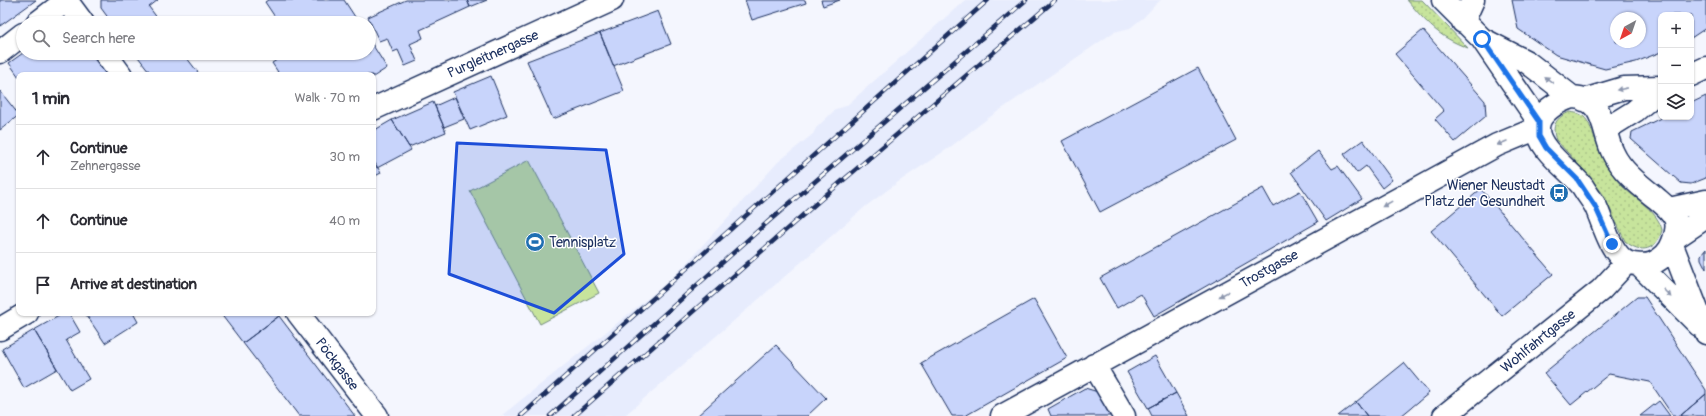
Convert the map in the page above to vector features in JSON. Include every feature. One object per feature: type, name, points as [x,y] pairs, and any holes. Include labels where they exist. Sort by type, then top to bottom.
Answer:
[{"type":"street","points":[[46,16],[66,0],[78,16]]},
{"type":"street","name":"Purgleitnergasse","points":[[376,108],[612,0]]},
{"type":"street","points":[[1443,0],[1463,22],[1482,39],[1527,62],[1578,98],[1593,105],[1599,112],[1606,129],[1612,153],[1631,177],[1669,209],[1675,217],[1677,227],[1673,242],[1705,332]]},
{"type":"street","points":[[1463,22],[1473,0]]},
{"type":"street","points":[[0,52],[16,39]]},
{"type":"street","points":[[1482,39],[1538,125],[1539,136],[1546,148],[1577,179],[1595,206],[1618,255],[1633,263],[1705,332]]},
{"type":"street","points":[[110,60],[119,72]]},
{"type":"street","points":[[1694,74],[1706,68]]},
{"type":"street","points":[[1538,125],[1542,116],[1552,107],[1565,99],[1578,98],[1624,88],[1658,88]]},
{"type":"street","points":[[1606,129],[1635,111],[1658,91]]},
{"type":"street","name":"Trostgasse","points":[[1002,416],[1497,145],[1538,125]]},
{"type":"street","points":[[1669,209],[1706,201]]},
{"type":"street","points":[[1633,263],[1651,264],[1659,260],[1673,242],[1706,217]]},
{"type":"street","name":"Wohlfahrtgasse","points":[[1444,416],[1602,290],[1633,263]]},
{"type":"street","points":[[0,329],[22,316]]},
{"type":"street","name":"Pöckgasse","points":[[300,316],[377,416]]},
{"type":"street","points":[[1094,365],[1124,416]]},
{"type":"highlighted area","points":[[457,143],[606,150],[624,254],[554,313],[449,274]]},
{"type":"shaded area","points":[[965,0],[1161,0],[1144,17],[1130,28],[1114,32],[987,119],[949,148],[901,180],[866,206],[624,416],[501,416],[672,279],[778,162],[813,134],[816,128],[836,109],[846,106]]},
{"type":"green space","points":[[1407,0],[1422,0],[1468,48],[1441,34],[1427,22]]},
{"type":"green space","points":[[1570,112],[1577,113],[1587,120],[1604,161],[1614,176],[1622,186],[1651,211],[1660,223],[1662,230],[1660,237],[1652,246],[1642,249],[1637,248],[1625,241],[1603,194],[1589,176],[1556,140],[1554,130],[1558,119]]},
{"type":"green space","name":"Tennisplatz","points":[[529,160],[599,293],[540,324],[470,191]]},
{"type":"building","points":[[0,0],[36,0],[0,26]]},
{"type":"building","points":[[101,0],[158,0],[149,7],[156,16],[107,16],[101,8]]},
{"type":"building","points":[[268,0],[344,0],[354,16],[274,16],[265,2]]},
{"type":"building","points":[[406,0],[467,0],[470,7],[420,30],[423,38],[410,44],[417,61],[405,66],[398,50],[393,52],[387,38],[379,41],[376,34],[376,16],[370,16]]},
{"type":"building","points":[[467,0],[487,0],[470,7]]},
{"type":"building","points":[[745,0],[805,0],[806,3],[752,20]]},
{"type":"building","points":[[821,0],[840,0],[823,6]]},
{"type":"building","points":[[1512,0],[1706,0],[1706,28],[1694,36],[1694,12],[1658,12],[1658,53],[1636,62],[1605,69],[1556,55],[1518,29]]},
{"type":"building","points":[[658,11],[671,44],[613,66],[600,33]]},
{"type":"building","points":[[1423,30],[1485,101],[1486,116],[1455,142],[1435,119],[1444,111],[1395,54]]},
{"type":"building","points":[[600,33],[624,91],[553,119],[527,61]]},
{"type":"building","points":[[376,50],[387,68],[376,75],[376,72],[278,72],[272,63],[277,60],[376,60]]},
{"type":"building","points":[[16,58],[16,60],[96,60],[104,72],[16,73],[9,63]]},
{"type":"building","points":[[140,60],[188,60],[198,72],[150,72]]},
{"type":"building","points":[[1198,68],[1236,140],[1100,212],[1062,141]]},
{"type":"building","points":[[491,76],[507,115],[470,130],[453,92]]},
{"type":"building","points":[[0,91],[16,111],[16,117],[0,130]]},
{"type":"building","points":[[1706,96],[1706,178],[1691,184],[1681,183],[1631,139],[1632,132],[1658,119],[1694,120],[1694,102]]},
{"type":"building","points":[[455,97],[464,119],[444,127],[435,106]]},
{"type":"building","points":[[433,102],[446,132],[409,147],[392,120]]},
{"type":"building","points":[[392,120],[411,150],[377,168],[376,129]]},
{"type":"building","points":[[1363,140],[1392,180],[1382,188],[1366,166],[1357,173],[1344,154]]},
{"type":"building","points":[[1318,151],[1332,169],[1338,166],[1362,199],[1326,221],[1291,172]]},
{"type":"building","points":[[376,165],[381,173],[376,176]]},
{"type":"building","points":[[1263,188],[1273,206],[1300,191],[1318,222],[1154,316],[1141,294],[1117,308],[1100,278]]},
{"type":"building","points":[[1481,189],[1553,274],[1502,316],[1431,231]]},
{"type":"building","points":[[1706,249],[1706,269],[1701,259],[1701,255]]},
{"type":"building","points":[[1637,297],[1645,297],[1706,390],[1706,394],[1680,416],[1673,416],[1650,382],[1609,374],[1571,405],[1544,373]]},
{"type":"building","points":[[1034,299],[1067,358],[965,416],[952,416],[921,363]]},
{"type":"building","points":[[59,316],[71,316],[80,332],[66,340],[89,379],[70,390],[34,330]]},
{"type":"building","points":[[87,316],[135,316],[138,322],[105,343]]},
{"type":"building","points":[[222,316],[279,316],[243,343]]},
{"type":"building","points":[[279,316],[355,416],[299,416],[243,343]]},
{"type":"building","points":[[34,330],[57,369],[24,388],[2,349]]},
{"type":"building","points":[[776,345],[826,398],[807,416],[697,416]]},
{"type":"building","points":[[1155,356],[1176,393],[1148,408],[1127,372]]},
{"type":"building","points":[[1404,363],[1429,393],[1401,416],[1367,416],[1356,402]]},
{"type":"building","points":[[1085,388],[1098,392],[1112,416],[1051,416],[1048,409]]},
{"type":"building","points":[[1176,393],[1189,416],[1152,416],[1148,408]]},
{"type":"building","points":[[1706,394],[1706,416],[1680,416]]},
{"type":"building","points":[[1659,401],[1670,416],[1640,416]]},
{"type":"building","points":[[1356,402],[1367,416],[1338,416]]},
{"type":"railway","points":[[521,416],[988,0]]},
{"type":"railway","points":[[550,416],[769,221],[1026,0]]},
{"type":"railway","points":[[574,416],[820,200],[1055,0]]},
{"type":"place","name":"Wiener Neustadt Platz der Gesundheit","points":[[1559,193]]},
{"type":"place","name":"Tennisplatz","points":[[535,242]]},
{"type":"route","points":[[1482,39],[1539,122],[1539,136],[1546,148],[1577,179],[1595,206],[1612,244]]}]
